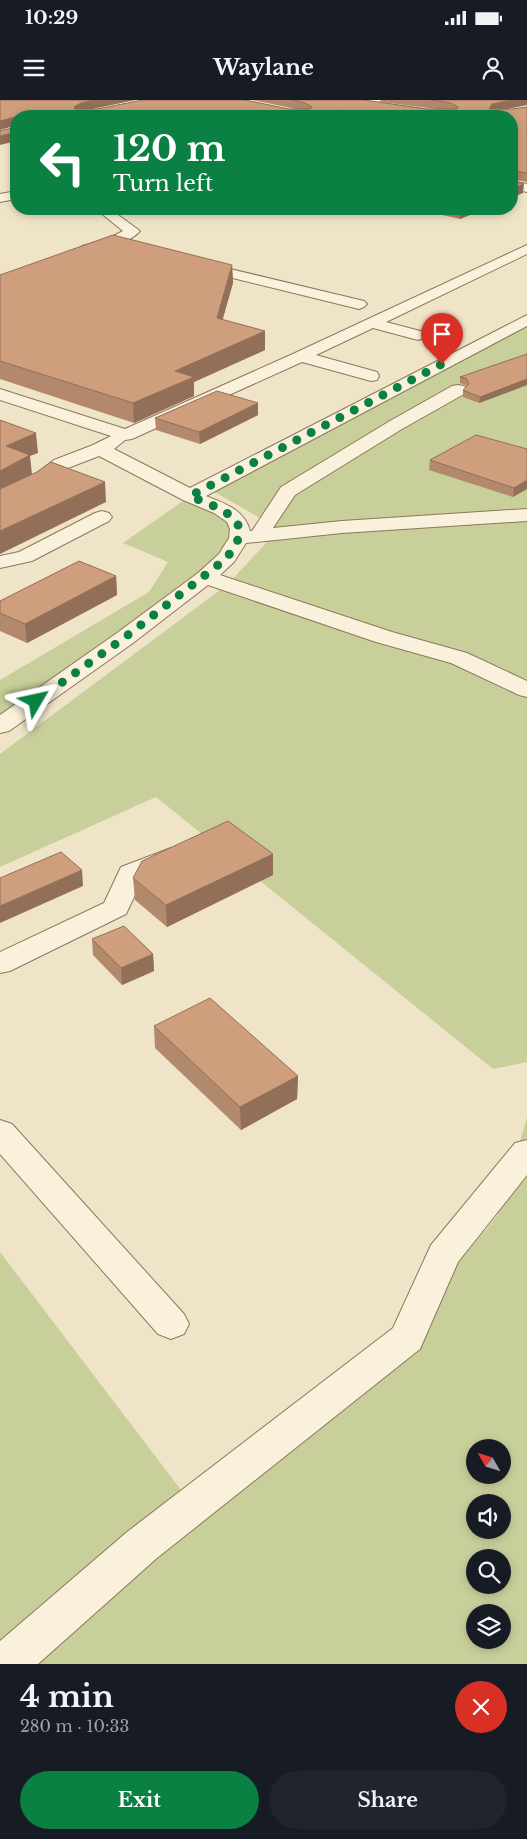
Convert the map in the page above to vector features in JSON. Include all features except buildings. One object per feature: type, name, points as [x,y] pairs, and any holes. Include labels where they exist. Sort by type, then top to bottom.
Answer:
[{"type":"street","points":[[375,100],[368,105],[406,110]]},
{"type":"street","points":[[443,105],[447,110]]},
{"type":"street","points":[[72,255],[111,243],[133,231],[110,215]]},
{"type":"street","points":[[111,243],[130,248]]},
{"type":"street","points":[[0,503],[31,487],[61,464],[100,449],[126,435],[301,356],[527,249]]},
{"type":"street","points":[[179,260],[359,304]]},
{"type":"street","points":[[190,496],[527,320]]},
{"type":"street","points":[[372,323],[418,335]]},
{"type":"street","points":[[301,356],[371,376]]},
{"type":"street","points":[[0,726],[124,638],[204,577],[249,537],[288,491],[396,425],[458,390]]},
{"type":"street","points":[[0,394],[126,435]]},
{"type":"street","points":[[100,449],[190,496],[221,509],[235,519],[240,529],[249,537],[527,514]]},
{"type":"street","points":[[0,562],[25,557],[102,516]]},
{"type":"street","points":[[204,577],[384,637],[459,658],[527,690]]},
{"type":"street","points":[[0,964],[116,908],[130,873],[183,851]]},
{"type":"street","points":[[0,1132],[172,1324]]},
{"type":"street","points":[[6,1664],[142,1545],[407,1338],[443,1256],[527,1152]]},
{"type":"green space","points":[[527,320],[527,1062],[493,1069],[156,797],[0,867],[0,754],[228,584],[279,529],[204,486]]},
{"type":"green space","points":[[190,496],[235,519],[227,558],[0,726],[0,680],[149,592],[168,562],[123,543]]},
{"type":"green space","points":[[527,1117],[527,1664],[0,1664],[0,1252],[197,1511],[368,1368],[498,1215]]},
{"type":"route","points":[[36,701],[124,638],[227,558],[239,538],[240,529],[235,519],[221,509],[190,496],[442,364]]}]
